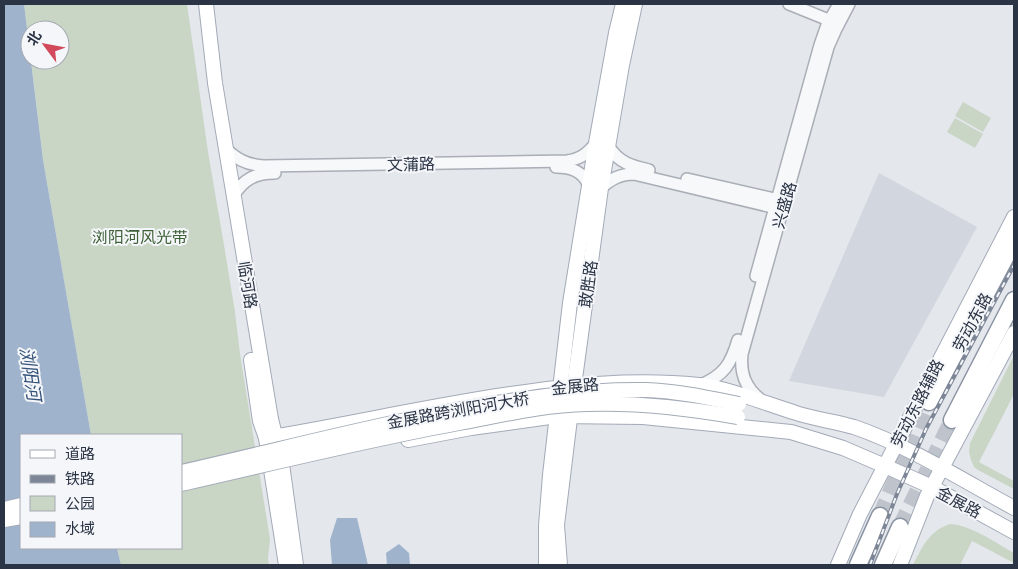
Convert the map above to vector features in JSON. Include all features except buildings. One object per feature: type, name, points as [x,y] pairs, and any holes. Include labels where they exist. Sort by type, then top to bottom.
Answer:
[{"type":"highway","name":"劳动东路","points":[[930,402],[1014,241]]},
{"type":"highway","name":"劳动东路","points":[[952,420],[1014,300]]},
{"type":"highway","points":[[858,565],[880,516]]},
{"type":"highway","points":[[883,565],[900,527]]},
{"type":"main road","name":"临河路","points":[[198,4],[260,421],[271,438]]},
{"type":"main road","name":"临河路","points":[[206,4],[215,83],[271,419],[271,438],[296,565]]},
{"type":"main road","name":"敢胜路","points":[[603,145],[616,33],[623,4]]},
{"type":"main road","name":"敢胜路","points":[[546,565],[546,518],[564,416],[595,187],[635,4]]},
{"type":"main road","name":"劳动东路辅路","points":[[838,565],[860,514],[1014,217]]},
{"type":"main road","points":[[900,565],[932,487],[1013,335]]},
{"type":"main road","name":"金展路","points":[[271,438],[446,404],[568,386],[609,382],[701,385],[764,402],[795,413],[854,428],[896,445],[1014,508]]},
{"type":"main road","name":"金展路跨浏阳河大桥","points":[[182,472],[378,425],[548,394],[590,390],[647,390],[696,396],[738,410]]},
{"type":"main road","name":"金展路跨浏阳河大桥","points":[[182,484],[379,438],[519,411],[566,405],[643,404],[738,410]]},
{"type":"main road","name":"金展路","points":[[738,410],[795,413]]},
{"type":"main road","name":"金展路","points":[[738,410],[791,432],[843,448],[885,466],[932,487],[1014,532]]},
{"type":"main road","name":"金展路","points":[[276,466],[471,428],[564,416],[643,417],[791,432]]},
{"type":"main road","name":"敢胜路","points":[[560,565],[557,525],[564,416]]},
{"type":"main road","name":"临河路","points":[[276,466],[286,565]]},
{"type":"main road","points":[[4,508],[20,505]]},
{"type":"main road","points":[[4,520],[20,517]]},
{"type":"street","points":[[789,4],[836,19]]},
{"type":"street","points":[[807,4],[836,19]]},
{"type":"street","name":"兴盛路","points":[[701,385],[723,372],[734,354],[828,47],[839,4]]},
{"type":"street","name":"兴盛路","points":[[836,19],[849,4]]},
{"type":"street","name":"文蒲路","points":[[226,149],[231,155],[244,163],[264,166],[567,161],[576,160],[603,145]]},
{"type":"street","points":[[603,145],[617,158],[629,165],[780,205]]},
{"type":"street","name":"文蒲路","points":[[233,196],[248,178],[264,173],[565,167],[579,172],[595,187]]},
{"type":"street","points":[[595,187],[625,174],[634,174],[780,205]]},
{"type":"street","name":"兴盛路","points":[[764,402],[754,395],[744,380],[742,354],[780,205]]},
{"type":"shaded area","points":[[879,173],[977,227],[884,397],[789,381]]},
{"type":"green space","name":"浏阳河风光带","points":[[24,4],[187,4],[208,152],[270,539],[269,565],[121,565],[117,549],[182,549],[182,434],[91,434],[43,160],[32,70],[70,70],[70,20],[26,20]]},
{"type":"green space","points":[[963,102],[991,118],[983,132],[955,116]]},
{"type":"green space","points":[[955,118],[983,134],[975,148],[947,132]]},
{"type":"green space","points":[[1014,355],[1014,394],[979,462],[1014,481],[1014,489],[974,467],[969,452],[970,443]]},
{"type":"green space","points":[[950,524],[975,531],[1014,553],[1014,563],[972,541],[960,565],[913,565],[931,535]]},
{"type":"water","name":"浏阳河","points":[[4,4],[24,4],[26,20],[20,20],[20,70],[32,70],[43,160],[91,434],[20,434],[20,549],[117,549],[121,565],[4,565]]},
{"type":"water","points":[[337,518],[357,518],[368,565],[332,565],[330,540]]},
{"type":"water","points":[[399,544],[409,553],[410,565],[387,565],[386,553]]},
{"type":"tunnel","points":[[880,516],[929,402]]},
{"type":"tunnel","points":[[900,527],[952,420]]},
{"type":"railway","points":[[870,565],[897,494],[926,429],[1014,265]]}]
